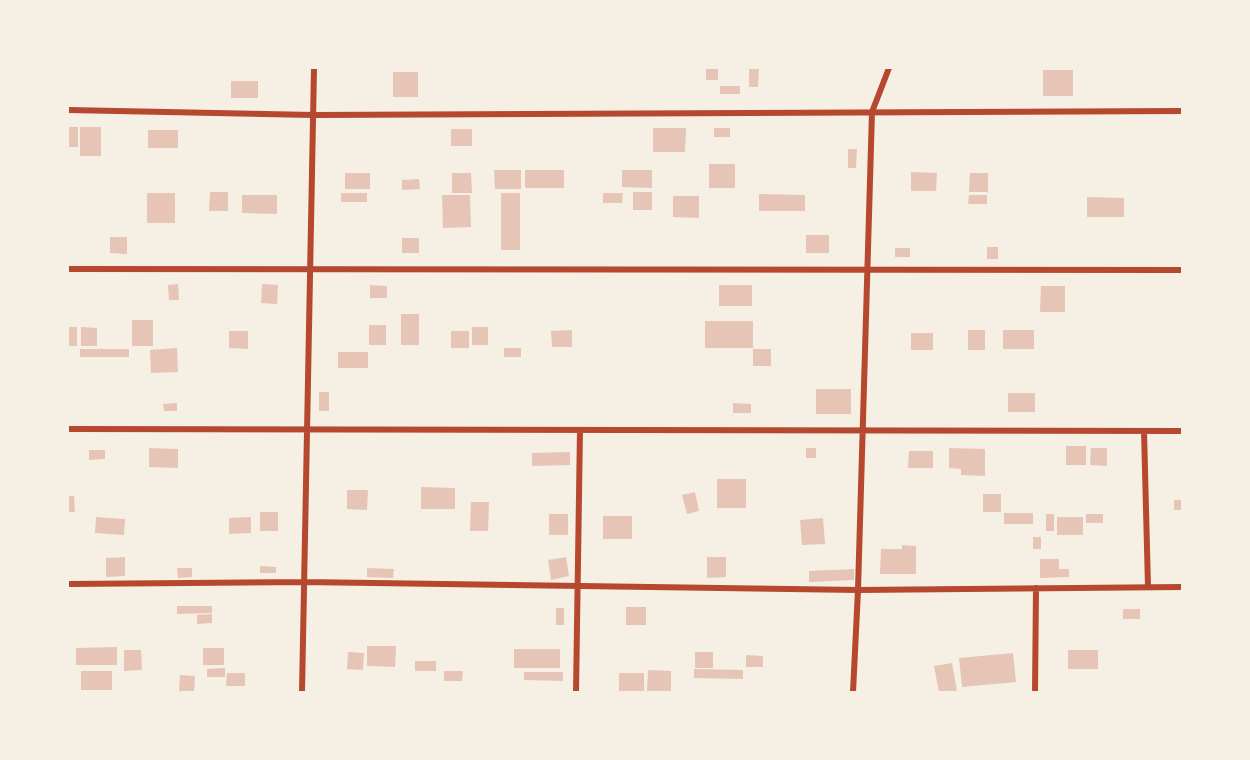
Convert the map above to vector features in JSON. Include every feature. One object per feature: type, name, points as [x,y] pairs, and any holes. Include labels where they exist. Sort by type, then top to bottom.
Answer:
[{"type":"street","points":[[302,693],[314,68]]},
{"type":"street","points":[[853,693],[872,112],[889,68]]},
{"type":"street","points":[[68,110],[313,115],[1182,111]]},
{"type":"street","points":[[68,269],[1182,270]]},
{"type":"street","points":[[68,429],[1182,431]]},
{"type":"street","points":[[576,693],[580,430]]},
{"type":"street","points":[[1144,431],[1148,587]]},
{"type":"street","points":[[68,584],[304,582],[858,590],[1182,586]]},
{"type":"street","points":[[1035,693],[1036,588]]},
{"type":"building","points":[[706,68],[718,68],[718,80],[706,80]]},
{"type":"building","points":[[749,68],[759,68],[758,87],[749,87]]},
{"type":"building","points":[[1043,70],[1073,70],[1073,96],[1043,96]]},
{"type":"building","points":[[393,72],[418,72],[418,97],[393,97]]},
{"type":"building","points":[[231,81],[258,81],[258,98],[231,98]]},
{"type":"building","points":[[720,86],[740,86],[740,94],[720,94]]},
{"type":"building","points":[[68,127],[78,127],[78,147],[68,147]]},
{"type":"building","points":[[80,127],[101,127],[101,156],[80,156]]},
{"type":"building","points":[[653,128],[686,128],[685,152],[653,152]]},
{"type":"building","points":[[714,128],[730,128],[730,137],[714,137]]},
{"type":"building","points":[[451,129],[472,129],[472,146],[451,146]]},
{"type":"building","points":[[148,130],[178,130],[178,148],[148,148]]},
{"type":"building","points":[[848,149],[857,149],[856,168],[848,168]]},
{"type":"building","points":[[709,164],[735,164],[735,188],[709,188]]},
{"type":"building","points":[[494,170],[521,170],[521,189],[495,189]]},
{"type":"building","points":[[525,170],[564,170],[564,188],[525,188]]},
{"type":"building","points":[[622,170],[652,170],[652,188],[622,187]]},
{"type":"building","points":[[911,172],[937,173],[936,191],[911,191]]},
{"type":"building","points":[[345,173],[370,173],[370,189],[345,189]]},
{"type":"building","points":[[452,173],[471,173],[472,193],[452,193]]},
{"type":"building","points":[[970,173],[988,173],[988,192],[969,192]]},
{"type":"building","points":[[419,179],[420,189],[402,190],[402,180]]},
{"type":"building","points":[[210,192],[228,192],[228,211],[209,211]]},
{"type":"building","points":[[633,192],[652,192],[652,210],[633,210]]},
{"type":"building","points":[[147,193],[175,193],[175,223],[147,223]]},
{"type":"building","points":[[341,193],[367,193],[367,202],[341,202]]},
{"type":"building","points":[[501,193],[520,193],[520,250],[501,250]]},
{"type":"building","points":[[603,193],[623,193],[622,203],[603,203]]},
{"type":"building","points":[[759,194],[805,195],[805,211],[759,211]]},
{"type":"building","points":[[242,195],[277,195],[277,214],[242,213]]},
{"type":"building","points":[[442,195],[470,195],[471,227],[443,228]]},
{"type":"building","points":[[969,195],[987,195],[987,204],[968,204]]},
{"type":"building","points":[[673,196],[699,196],[699,218],[673,217]]},
{"type":"building","points":[[1087,197],[1124,198],[1124,217],[1087,217]]},
{"type":"building","points":[[806,235],[829,235],[829,253],[806,253]]},
{"type":"building","points":[[110,237],[127,237],[127,254],[110,253]]},
{"type":"building","points":[[402,238],[419,238],[419,253],[402,253]]},
{"type":"building","points":[[987,247],[998,247],[998,259],[987,259]]},
{"type":"building","points":[[895,248],[910,248],[910,257],[895,257]]},
{"type":"building","points":[[178,284],[179,300],[169,300],[168,285]]},
{"type":"building","points":[[262,284],[278,285],[277,304],[261,303]]},
{"type":"building","points":[[370,285],[387,286],[387,298],[370,298]]},
{"type":"building","points":[[719,285],[752,285],[752,306],[719,306]]},
{"type":"building","points":[[1041,286],[1065,286],[1065,312],[1040,312]]},
{"type":"building","points":[[401,314],[419,314],[419,345],[401,345]]},
{"type":"building","points":[[132,320],[153,320],[153,346],[132,346]]},
{"type":"building","points":[[705,321],[753,321],[753,348],[705,348]]},
{"type":"building","points":[[369,325],[386,325],[386,345],[369,345]]},
{"type":"building","points":[[68,327],[77,327],[77,346],[68,346]]},
{"type":"building","points":[[81,327],[97,328],[97,346],[81,346]]},
{"type":"building","points":[[472,327],[488,327],[488,345],[472,345]]},
{"type":"building","points":[[572,330],[572,347],[552,347],[551,331]]},
{"type":"building","points":[[968,330],[985,330],[985,350],[968,350]]},
{"type":"building","points":[[1003,330],[1034,330],[1034,349],[1003,349]]},
{"type":"building","points":[[229,331],[248,331],[248,349],[229,348]]},
{"type":"building","points":[[451,331],[469,331],[469,348],[451,348]]},
{"type":"building","points":[[911,333],[933,333],[933,350],[911,350]]},
{"type":"building","points":[[177,348],[178,372],[151,373],[150,350]]},
{"type":"building","points":[[504,348],[521,348],[521,357],[504,357]]},
{"type":"building","points":[[80,349],[129,349],[129,357],[80,357]]},
{"type":"building","points":[[753,349],[771,349],[771,366],[753,366]]},
{"type":"building","points":[[338,352],[368,352],[368,368],[338,368]]},
{"type":"building","points":[[816,389],[851,389],[851,414],[816,414]]},
{"type":"building","points":[[319,392],[329,392],[329,411],[319,411]]},
{"type":"building","points":[[1008,393],[1035,393],[1035,412],[1008,412]]},
{"type":"building","points":[[177,403],[177,411],[164,411],[163,404]]},
{"type":"building","points":[[733,403],[751,404],[751,413],[733,413]]},
{"type":"building","points":[[1066,446],[1086,446],[1086,465],[1066,465]]},
{"type":"building","points":[[149,448],[178,449],[178,468],[149,467]]},
{"type":"building","points":[[806,448],[816,448],[816,458],[806,458]]},
{"type":"building","points":[[949,448],[985,449],[985,476],[961,475],[961,469],[949,468]]},
{"type":"building","points":[[1091,448],[1107,448],[1107,466],[1090,465]]},
{"type":"building","points":[[89,450],[105,450],[105,459],[89,460]]},
{"type":"building","points":[[909,451],[933,451],[933,468],[908,468]]},
{"type":"building","points":[[570,452],[570,465],[532,466],[532,453]]},
{"type":"building","points":[[717,479],[746,479],[746,508],[717,508]]},
{"type":"building","points":[[421,487],[455,488],[455,509],[421,509]]},
{"type":"building","points":[[347,490],[368,490],[367,510],[347,509]]},
{"type":"building","points":[[695,492],[699,511],[687,514],[682,495]]},
{"type":"building","points":[[983,494],[1001,494],[1001,512],[983,512]]},
{"type":"building","points":[[68,496],[74,496],[75,512],[68,512]]},
{"type":"building","points":[[1174,500],[1182,500],[1182,510],[1174,510]]},
{"type":"building","points":[[471,502],[489,502],[488,531],[470,531]]},
{"type":"building","points":[[260,512],[278,512],[278,531],[260,531]]},
{"type":"building","points":[[1004,513],[1033,513],[1033,524],[1004,524]]},
{"type":"building","points":[[549,514],[568,514],[568,535],[549,535]]},
{"type":"building","points":[[1046,514],[1054,514],[1054,531],[1046,531]]},
{"type":"building","points":[[1086,514],[1103,514],[1103,523],[1086,523]]},
{"type":"building","points":[[603,516],[632,516],[632,539],[603,539]]},
{"type":"building","points":[[96,517],[125,519],[124,535],[95,533]]},
{"type":"building","points":[[251,517],[251,533],[229,534],[229,518]]},
{"type":"building","points":[[1057,517],[1083,517],[1083,535],[1057,535]]},
{"type":"building","points":[[823,518],[825,544],[802,545],[800,520]]},
{"type":"building","points":[[1033,537],[1041,537],[1041,549],[1033,549]]},
{"type":"building","points":[[902,545],[916,546],[916,574],[880,574],[881,549],[902,549]]},
{"type":"building","points":[[125,557],[125,576],[106,577],[106,558]]},
{"type":"building","points":[[566,557],[569,576],[551,580],[548,560]]},
{"type":"building","points":[[707,557],[726,557],[726,577],[707,578]]},
{"type":"building","points":[[1040,559],[1059,559],[1059,569],[1069,569],[1069,577],[1040,578]]},
{"type":"building","points":[[260,566],[276,567],[276,573],[260,573]]},
{"type":"building","points":[[177,568],[192,568],[192,577],[178,578]]},
{"type":"building","points":[[367,568],[394,569],[393,578],[367,577]]},
{"type":"building","points":[[854,569],[854,580],[809,582],[809,571]]},
{"type":"building","points":[[177,606],[212,606],[212,613],[177,614]]},
{"type":"building","points":[[626,607],[646,607],[646,625],[626,625]]},
{"type":"building","points":[[556,608],[564,608],[564,625],[556,625]]},
{"type":"building","points":[[1123,609],[1140,609],[1140,619],[1123,619]]},
{"type":"building","points":[[212,614],[212,623],[197,624],[197,615]]},
{"type":"building","points":[[367,646],[396,646],[395,667],[367,666]]},
{"type":"building","points":[[117,647],[117,665],[76,665],[76,648]]},
{"type":"building","points":[[203,648],[224,648],[224,665],[203,665]]},
{"type":"building","points":[[514,649],[560,649],[560,668],[514,668]]},
{"type":"building","points":[[124,650],[141,650],[142,670],[124,671]]},
{"type":"building","points":[[1068,650],[1098,650],[1098,669],[1068,669]]},
{"type":"building","points":[[348,652],[364,653],[363,670],[347,669]]},
{"type":"building","points":[[695,652],[713,652],[713,668],[695,668]]},
{"type":"building","points":[[1013,653],[1016,682],[962,687],[959,658]]},
{"type":"building","points":[[746,655],[763,656],[763,667],[746,667]]},
{"type":"building","points":[[415,661],[436,661],[436,671],[415,671]]},
{"type":"building","points":[[952,663],[957,691],[939,692],[934,666]]},
{"type":"building","points":[[225,668],[225,677],[207,677],[207,669]]},
{"type":"building","points":[[694,669],[743,670],[743,679],[694,678]]},
{"type":"building","points":[[648,670],[671,671],[671,692],[647,691]]},
{"type":"building","points":[[81,671],[112,671],[112,690],[81,690]]},
{"type":"building","points":[[444,671],[463,671],[462,681],[444,681]]},
{"type":"building","points":[[524,672],[563,672],[563,681],[524,680]]},
{"type":"building","points":[[227,673],[245,673],[245,686],[226,686]]},
{"type":"building","points":[[619,673],[644,673],[644,692],[619,692]]},
{"type":"building","points":[[180,675],[195,676],[194,692],[179,691]]}]
